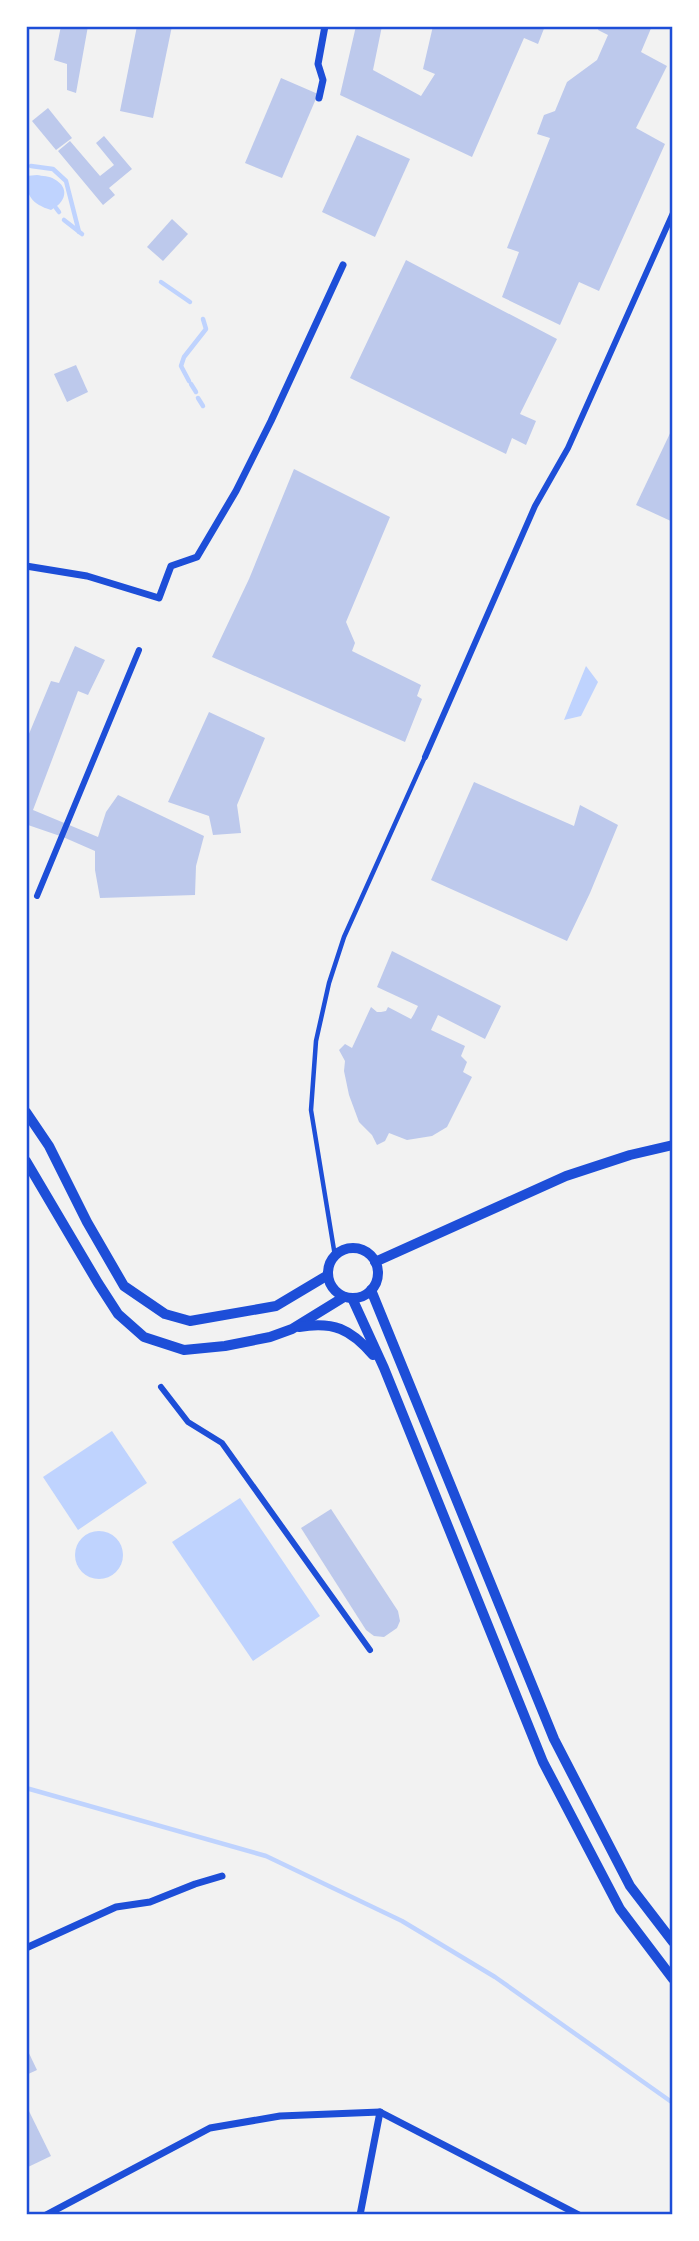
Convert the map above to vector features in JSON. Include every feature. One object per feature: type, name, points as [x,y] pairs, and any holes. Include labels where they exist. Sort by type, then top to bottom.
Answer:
[{"type":"street","points":[[319,97],[323,80],[318,64],[325,26]]},
{"type":"street","points":[[425,757],[536,506],[568,448],[673,213]]},
{"type":"street","points":[[26,566],[87,576],[159,598],[171,566],[197,557],[236,491],[343,265]]},
{"type":"street","points":[[37,896],[139,650]]},
{"type":"street","points":[[26,1112],[49,1146],[87,1222],[124,1286],[165,1314],[190,1321],[276,1306],[328,1275]]},
{"type":"street","points":[[375,1262],[566,1176],[630,1155],[673,1145]]},
{"type":"street","points":[[26,1161],[118,1314],[144,1337],[184,1350],[225,1346],[315,1324],[336,1326],[360,1339],[384,1368]]},
{"type":"street","points":[[292,1329],[348,1297],[366,1295],[377,1277],[375,1262],[370,1256],[357,1249],[349,1249],[335,1256],[328,1275],[333,1288],[348,1297],[384,1368],[543,1762],[620,1909],[673,1979]]},
{"type":"street","points":[[371,1290],[554,1739],[630,1886],[673,1942]]},
{"type":"street","points":[[161,1387],[188,1422],[222,1443],[370,1650]]},
{"type":"street","points":[[26,1948],[116,1907],[150,1902],[222,1876]]},
{"type":"street","points":[[359,2215],[380,2112]]},
{"type":"street","points":[[46,2215],[210,2128],[281,2116],[380,2112],[579,2215]]},
{"type":"lane","points":[[335,1256],[312,1110],[316,1041],[340,949],[425,757]]},
{"type":"water","points":[[26,176],[52,178],[63,187],[63,199],[51,210],[35,202],[27,189]]},
{"type":"water","points":[[586,666],[598,682],[581,716],[564,720]]},
{"type":"water","points":[[112,1431],[147,1483],[78,1530],[43,1477]]},
{"type":"water","points":[[240,1498],[320,1616],[253,1661],[172,1542]]},
{"type":"water","points":[[99,1531],[116,1538],[123,1555],[116,1572],[99,1579],[82,1572],[75,1555],[82,1538]]},
{"type":"building","points":[[61,26],[88,26],[76,93],[67,90],[67,64],[54,60]]},
{"type":"building","points":[[137,26],[172,26],[153,118],[120,111]]},
{"type":"building","points":[[356,26],[382,26],[373,70],[421,96],[435,74],[423,69],[433,26],[545,26],[538,44],[524,38],[472,157],[340,95]]},
{"type":"building","points":[[599,26],[652,26],[641,52],[667,66],[636,128],[665,144],[599,291],[579,282],[560,325],[502,297],[519,252],[507,248],[550,138],[537,134],[544,115],[555,111],[567,82],[597,60],[608,35],[598,30]]},
{"type":"building","points":[[281,78],[318,94],[282,178],[245,163]]},
{"type":"building","points":[[48,108],[72,138],[56,150],[32,121]]},
{"type":"building","points":[[357,135],[410,159],[375,237],[322,212]]},
{"type":"building","points":[[104,136],[132,169],[109,188],[115,195],[103,205],[58,151],[70,141],[100,176],[114,165],[96,143]]},
{"type":"building","points":[[172,219],[188,234],[163,261],[147,247]]},
{"type":"building","points":[[406,260],[557,339],[520,414],[536,421],[526,445],[512,438],[506,454],[350,378]]},
{"type":"building","points":[[76,365],[88,392],[67,402],[54,374]]},
{"type":"building","points":[[673,427],[673,522],[636,505]]},
{"type":"building","points":[[294,469],[390,517],[346,622],[355,643],[352,651],[421,685],[417,696],[422,699],[405,742],[212,657],[249,579]]},
{"type":"building","points":[[75,646],[105,660],[88,695],[78,691],[33,810],[98,837],[106,812],[118,795],[204,836],[196,866],[195,895],[100,898],[95,851],[28,825],[26,830],[26,741],[51,681],[59,683]]},
{"type":"building","points":[[209,712],[265,738],[237,805],[241,833],[213,835],[209,816],[168,802]]},
{"type":"building","points":[[474,782],[574,826],[580,805],[618,825],[567,941],[431,880]]},
{"type":"building","points":[[392,951],[501,1006],[485,1039],[438,1015],[431,1030],[465,1046],[461,1056],[467,1062],[463,1072],[472,1077],[447,1127],[432,1136],[407,1140],[389,1133],[385,1141],[377,1145],[372,1135],[359,1122],[349,1095],[344,1071],[345,1061],[339,1050],[345,1044],[352,1048],[371,1007],[381,1012],[388,1007],[411,1019],[414,1014],[418,1006],[377,987]]},
{"type":"building","points":[[331,1509],[398,1611],[400,1621],[397,1628],[384,1637],[374,1636],[366,1630],[301,1528]]},
{"type":"building","points":[[26,2047],[37,2070],[26,2075]]},
{"type":"building","points":[[26,2105],[51,2156],[26,2168]]},
{"type":"waterway","points":[[31,166],[53,169],[66,181],[79,232]]},
{"type":"waterway","points":[[56,208],[59,212]]},
{"type":"waterway","points":[[64,220],[82,234]]},
{"type":"waterway","points":[[161,282],[190,302]]},
{"type":"waterway","points":[[189,381],[181,366],[184,357],[206,329],[203,319]]},
{"type":"waterway","points":[[191,384],[196,392]]},
{"type":"waterway","points":[[198,398],[203,406]]},
{"type":"waterway","points":[[26,1788],[266,1856],[402,1921],[495,1977],[673,2103]]}]
